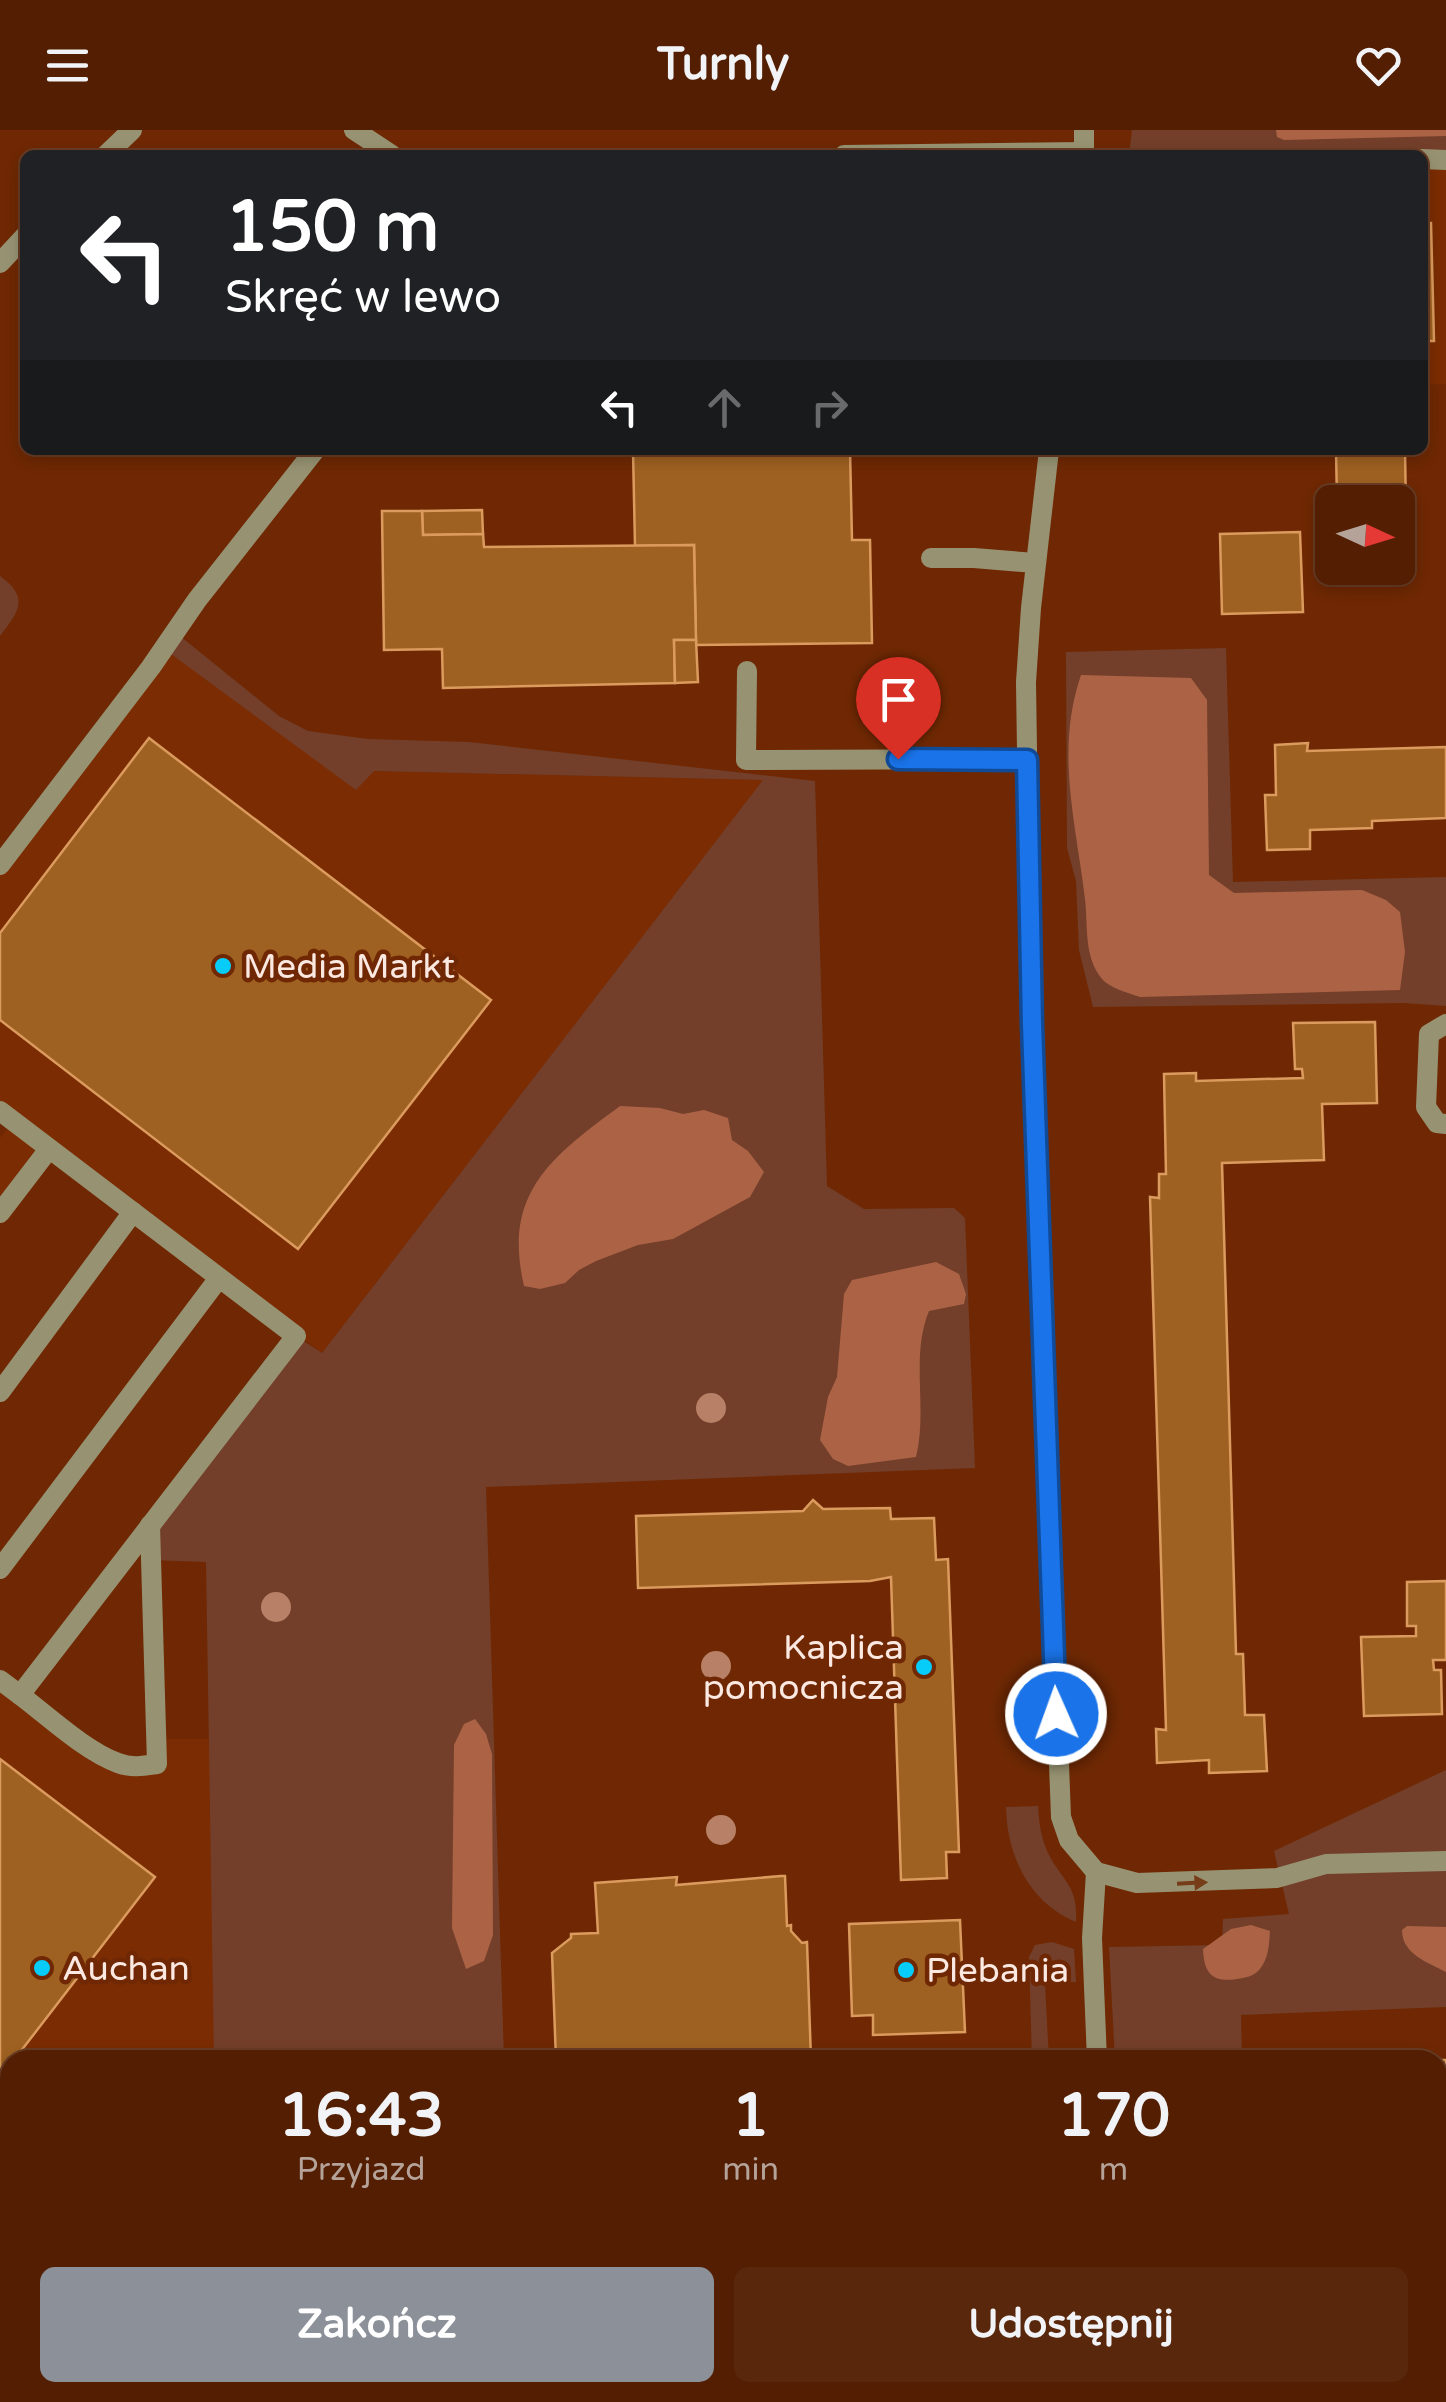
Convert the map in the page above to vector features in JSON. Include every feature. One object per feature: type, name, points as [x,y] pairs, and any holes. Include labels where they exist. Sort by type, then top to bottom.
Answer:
[{"type":"street","points":[[111,150],[132,130]]},
{"type":"street","points":[[354,130],[384,150]]},
{"type":"street","points":[[0,263],[20,241]]},
{"type":"street","points":[[0,866],[197,600],[311,455]]},
{"type":"street","points":[[1048,455],[1026,682],[1032,1060],[1061,1817],[1069,1840],[1096,1872],[1138,1883],[1277,1878],[1326,1864],[1446,1861]]},
{"type":"street","points":[[931,558],[1035,563]]},
{"type":"street","points":[[747,671],[746,760],[1027,760]]},
{"type":"street","points":[[1446,1024],[1429,1034],[1426,1107],[1437,1123],[1446,1124]]},
{"type":"street","points":[[0,1112],[296,1336],[20,1695]]},
{"type":"street","points":[[0,1213],[49,1148]]},
{"type":"street","points":[[0,1392],[133,1212]]},
{"type":"street","points":[[0,1569],[219,1278]]},
{"type":"street","points":[[0,1680],[100,1754],[133,1766],[157,1764],[150,1526]]},
{"type":"street","points":[[1096,1872],[1092,1938],[1097,2050]]},
{"type":"shaded area","points":[[1132,130],[1446,130],[1446,160],[1428,156],[1428,150],[1130,150]]},
{"type":"shaded area","points":[[1276,130],[1446,130],[1446,136],[1284,140],[1277,137]]},
{"type":"shaded area","points":[[1428,159],[1446,160],[1446,384],[1428,385]]},
{"type":"shaded area","points":[[0,576],[15,591],[18,605],[0,636]]},
{"type":"shaded area","points":[[175,632],[279,716],[308,731],[368,739],[469,742],[815,781],[827,1186],[864,1209],[954,1208],[965,1218],[975,1468],[486,1487],[504,2050],[214,2050],[206,1562],[151,1560],[150,1525],[296,1336],[322,1353],[763,780],[374,771],[356,790],[164,649]]},
{"type":"shaded area","points":[[1226,648],[1233,882],[1446,877],[1446,1006],[1404,1003],[1093,1007],[1079,950],[1076,881],[1067,848],[1066,652]]},
{"type":"shaded area","points":[[164,649],[356,789],[373,771],[764,780],[322,1353],[49,1149],[0,1213],[0,1138],[13,1121],[0,1111],[0,865]]},
{"type":"shaded area","points":[[1081,675],[1191,678],[1207,700],[1209,875],[1234,893],[1362,890],[1386,900],[1400,912],[1405,952],[1400,990],[1140,997],[1102,979],[1089,948],[1068,759],[1073,703]]},
{"type":"shaded area","points":[[620,1106],[660,1108],[683,1114],[704,1110],[728,1118],[732,1140],[748,1151],[764,1172],[750,1197],[673,1239],[638,1245],[596,1261],[565,1283],[540,1289],[524,1286],[519,1253],[520,1225],[527,1201],[554,1160]]},
{"type":"shaded area","points":[[936,1262],[959,1274],[966,1294],[964,1304],[929,1311],[923,1329],[916,1457],[848,1466],[833,1459],[820,1440],[828,1397],[837,1377],[844,1294],[852,1280]]},
{"type":"shaded area","points":[[0,1680],[100,1754],[157,1764],[158,1739],[210,1739],[219,2050],[0,2050]]},
{"type":"shaded area","points":[[475,1719],[486,1734],[492,1754],[493,1935],[484,1961],[466,1969],[452,1928],[454,1745],[464,1724]]},
{"type":"shaded area","points":[[1446,1770],[1446,2007],[1241,2015],[1242,2050],[1114,2050],[1109,1947],[1222,1945],[1223,1919],[1289,1914],[1274,1851]]},
{"type":"shaded area","points":[[1038,1806],[1044,1843],[1072,1892],[1076,1922],[1033,1890],[1016,1860],[1006,1807]]},
{"type":"shaded area","points":[[1251,1925],[1270,1931],[1267,1956],[1259,1970],[1228,1980],[1211,1975],[1203,1949],[1231,1929]]},
{"type":"shaded area","points":[[1407,1926],[1446,1927],[1446,1972],[1411,1951],[1403,1938],[1402,1930]]},
{"type":"shaded area","points":[[1052,1942],[1074,1949],[1076,1982],[1045,1983],[1048,2050],[1032,2050],[1029,1957],[1035,1945]]},
{"type":"building","points":[[1428,223],[1431,223],[1434,341],[1428,341]]},
{"type":"building","points":[[633,455],[850,455],[852,540],[870,540],[872,643],[696,645],[694,545],[635,546]]},
{"type":"building","points":[[1336,455],[1405,455],[1406,485],[1337,485]]},
{"type":"building","points":[[482,510],[483,534],[423,535],[422,511]]},
{"type":"building","points":[[382,511],[422,511],[423,535],[483,534],[484,547],[694,545],[696,640],[674,640],[675,683],[443,688],[442,649],[384,650]]},
{"type":"building","points":[[1300,532],[1303,612],[1222,614],[1220,534]]},
{"type":"building","points":[[674,640],[696,640],[698,682],[675,683]]},
{"type":"building","name":"Media Markt","points":[[149,738],[491,1000],[298,1249],[0,1020],[0,933]]},
{"type":"building","points":[[1308,743],[1307,751],[1446,747],[1446,818],[1372,821],[1372,828],[1310,830],[1310,849],[1267,850],[1265,795],[1276,795],[1275,745]]},
{"type":"building","points":[[1375,1022],[1377,1103],[1322,1104],[1324,1160],[1222,1163],[1236,1654],[1243,1654],[1245,1715],[1264,1715],[1267,1771],[1209,1773],[1209,1760],[1157,1763],[1156,1729],[1166,1730],[1150,1197],[1159,1198],[1159,1174],[1166,1174],[1164,1074],[1196,1073],[1196,1081],[1303,1078],[1302,1069],[1295,1069],[1293,1023]]},
{"type":"building","points":[[813,1500],[823,1509],[890,1508],[891,1519],[934,1518],[936,1560],[948,1559],[959,1852],[946,1852],[947,1878],[901,1880],[891,1577],[870,1581],[638,1588],[636,1516],[803,1511]]},
{"type":"building","points":[[1446,1581],[1446,1660],[1433,1660],[1434,1670],[1441,1670],[1442,1714],[1364,1716],[1361,1637],[1416,1636],[1416,1626],[1407,1626],[1407,1582]]},
{"type":"building","name":"Auchan","points":[[0,1759],[155,1877],[22,2050],[0,2050]]},
{"type":"building","points":[[785,1876],[787,1926],[791,1925],[791,1931],[802,1943],[807,1942],[811,2050],[556,2050],[552,1953],[571,1934],[598,1933],[595,1883],[677,1877],[676,1885]]},
{"type":"building","name":"Plebania","points":[[960,1920],[965,2032],[873,2035],[873,2015],[852,2016],[849,1924]]},
{"type":"place","name":"Media Markt","points":[[223,966]]},
{"type":"place","name":"Kaplica pomocnicza","points":[[924,1667]]},
{"type":"place","name":"Auchan","points":[[42,1968]]},
{"type":"place","name":"Plebania","points":[[906,1970]]},
{"type":"route","points":[[898,759],[1027,760],[1032,1024],[1056,1714]]}]
